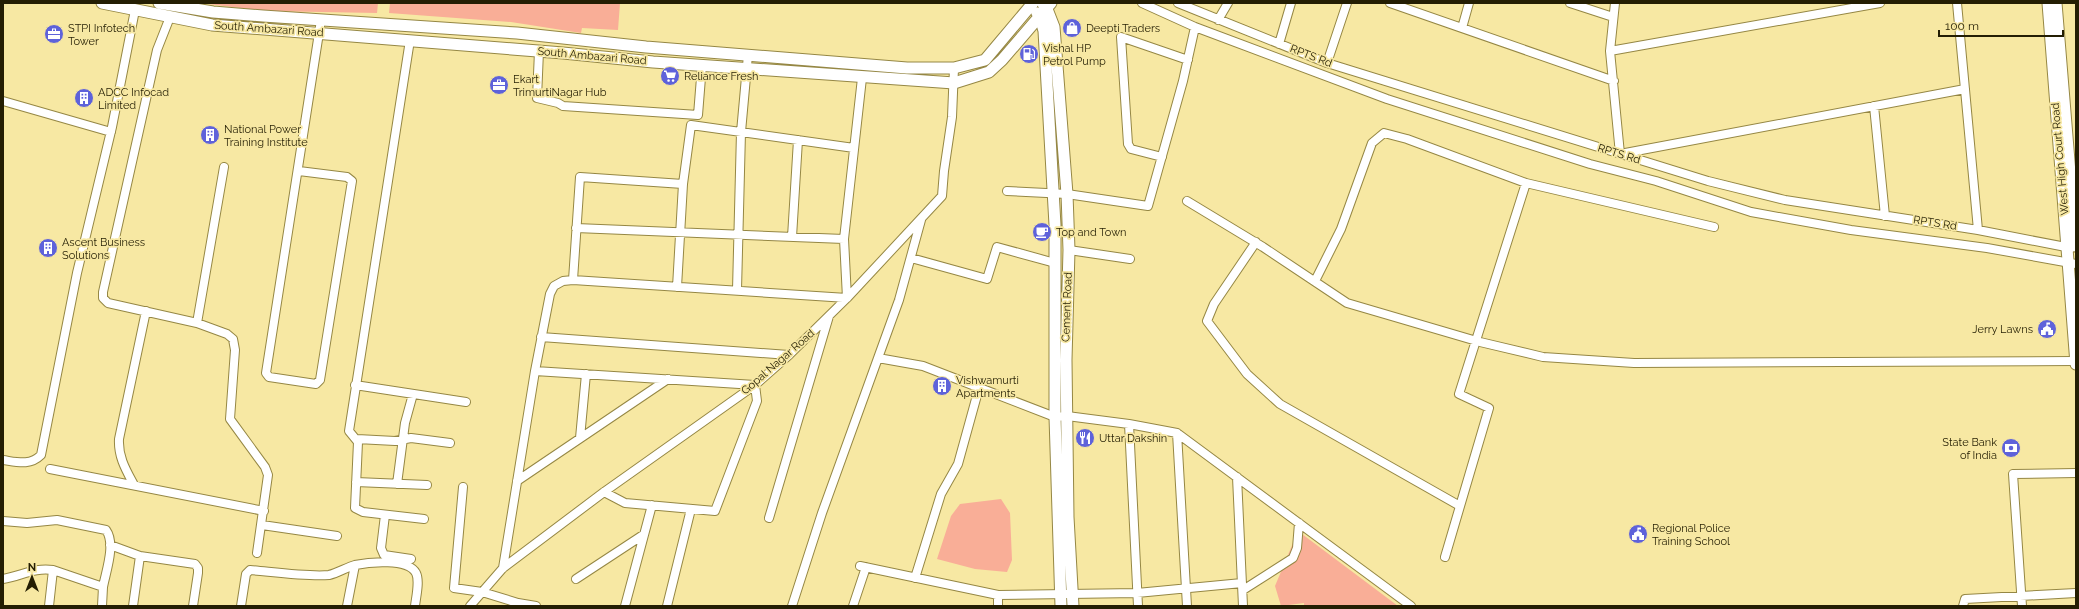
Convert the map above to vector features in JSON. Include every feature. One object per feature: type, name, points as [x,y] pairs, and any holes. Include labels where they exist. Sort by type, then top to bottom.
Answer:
[{"type":"main road","name":"South Ambazari Road","points":[[102,3],[170,18],[212,25],[862,78],[954,84],[989,72],[1002,60],[1041,7]]},
{"type":"main road","points":[[159,3],[213,12],[502,32],[907,68],[954,68],[985,60],[1041,7]]},
{"type":"main road","name":"West High Court Road","points":[[2048,3],[2073,247]]},
{"type":"main road","name":"West High Court Road","points":[[2056,3],[2073,247],[2072,264],[2076,357]]},
{"type":"main road","name":"Cement Road","points":[[1041,7],[1044,31],[1053,193],[1055,263],[1055,417],[1061,606]]},
{"type":"main road","name":"Cement Road","points":[[1041,7],[1054,27],[1067,194],[1069,250],[1066,360],[1068,517],[1074,606]]},
{"type":"street","points":[[1142,3],[1196,28],[1386,99],[1751,212],[1851,230],[1987,248],[2072,264]]},
{"type":"street","name":"RPTS Rd","points":[[1178,3],[1327,63],[1708,182],[1785,200],[1978,230],[2073,247]]},
{"type":"street","points":[[1218,20],[1228,3]]},
{"type":"street","points":[[1279,44],[1291,3]]},
{"type":"street","points":[[1327,63],[1347,3]]},
{"type":"street","points":[[1390,3],[1407,6],[1462,28],[1614,81]]},
{"type":"street","points":[[1462,28],[1469,3]]},
{"type":"street","points":[[1570,3],[1613,18]]},
{"type":"street","points":[[1615,3],[1610,51],[1620,154],[1965,89]]},
{"type":"street","points":[[1610,51],[1880,3]]},
{"type":"street","points":[[1957,3],[1978,230]]},
{"type":"street","points":[[3,460],[28,463],[35,461],[41,455],[77,273],[111,132],[135,10]]},
{"type":"street","points":[[170,18],[157,50],[102,292],[103,298],[108,303],[197,323],[227,334],[235,344],[230,419],[265,467],[268,480],[257,553]]},
{"type":"street","points":[[299,171],[347,176],[352,182],[320,380],[316,384],[269,377],[266,373],[322,20]]},
{"type":"street","points":[[1007,191],[1067,194],[1148,206],[1196,28]]},
{"type":"street","points":[[1162,157],[1131,149],[1128,144],[1120,37],[1188,60]]},
{"type":"street","points":[[410,40],[349,431],[357,438],[395,441],[411,438],[450,443]]},
{"type":"street","points":[[539,51],[537,98],[558,102],[562,106],[698,115],[702,65]]},
{"type":"street","points":[[737,290],[741,132],[748,55]]},
{"type":"street","name":"Gopal Nagar Road","points":[[470,606],[503,568],[604,492],[755,385],[789,355],[847,298],[942,196],[952,116],[954,68]]},
{"type":"street","points":[[503,568],[541,337],[550,294],[554,286],[562,281],[573,280],[847,298],[844,239],[862,78]]},
{"type":"street","points":[[3,101],[111,132]]},
{"type":"street","points":[[1874,106],[1885,216]]},
{"type":"street","points":[[677,287],[679,232],[683,184],[691,125],[854,148]]},
{"type":"street","points":[[1315,281],[1341,229],[1372,143],[1384,133],[1407,139],[1526,183],[1714,227]]},
{"type":"street","points":[[792,236],[798,140]]},
{"type":"street","points":[[197,323],[224,167]]},
{"type":"street","points":[[573,280],[580,177],[683,184]]},
{"type":"street","points":[[1445,557],[1490,408],[1458,394],[1526,183]]},
{"type":"street","points":[[1187,201],[1256,242],[1347,303],[1476,340],[1543,357],[1634,363],[2076,357]]},
{"type":"street","points":[[792,606],[822,514],[899,300],[921,219]]},
{"type":"street","points":[[576,228],[844,239]]},
{"type":"street","points":[[1256,242],[1214,304],[1206,321],[1216,336],[1247,374],[1280,404],[1460,506]]},
{"type":"street","points":[[911,258],[987,279],[997,247],[1055,263]]},
{"type":"street","points":[[1069,250],[1130,259]]},
{"type":"street","points":[[134,485],[119,452],[119,440],[146,312]]},
{"type":"street","points":[[769,518],[829,315]]},
{"type":"street","points":[[541,337],[789,355]]},
{"type":"street","points":[[878,358],[923,366],[1055,417],[1067,416],[1129,424],[1177,433],[1407,605]]},
{"type":"street","points":[[535,371],[755,385],[757,401],[715,511],[625,503],[604,492]]},
{"type":"street","points":[[580,438],[586,374]]},
{"type":"street","points":[[517,481],[668,379]]},
{"type":"street","points":[[355,385],[466,402]]},
{"type":"street","points":[[916,578],[940,494],[958,464],[979,388]]},
{"type":"street","points":[[397,484],[407,411],[413,394]]},
{"type":"street","points":[[1129,424],[1138,606]]},
{"type":"street","points":[[1177,433],[1187,606]]},
{"type":"street","points":[[357,438],[355,508],[363,512],[424,519]]},
{"type":"street","points":[[50,469],[264,511]]},
{"type":"street","points":[[2022,606],[2013,474],[2076,472]]},
{"type":"street","points":[[1237,477],[1243,606]]},
{"type":"street","points":[[356,482],[427,485]]},
{"type":"street","points":[[463,487],[453,586],[456,590],[482,592],[518,605],[536,606]]},
{"type":"street","points":[[625,606],[642,535],[652,505]]},
{"type":"street","points":[[667,606],[691,509]]},
{"type":"street","points":[[385,515],[381,548],[384,555],[411,559]]},
{"type":"street","points":[[3,521],[27,523],[57,520],[106,530],[110,535],[110,545],[103,587],[102,606]]},
{"type":"street","points":[[853,606],[863,567],[998,595],[1137,592],[1186,587],[1242,586],[1293,558],[1297,548],[1299,523]]},
{"type":"street","points":[[262,525],[337,536]]},
{"type":"street","points":[[576,579],[642,535]]},
{"type":"street","points":[[110,545],[140,556],[195,564],[198,568],[198,574],[193,606]]},
{"type":"street","points":[[133,606],[140,556]]},
{"type":"street","points":[[241,606],[246,574],[250,570],[331,575],[355,565],[373,562],[395,562],[414,569],[417,577],[415,606]]},
{"type":"street","points":[[347,606],[355,565]]},
{"type":"street","points":[[3,579],[20,576],[38,568],[53,570],[103,587]]},
{"type":"street","points":[[49,606],[53,570]]},
{"type":"street","points":[[1963,606],[1964,599],[2076,593]]},
{"type":"street","points":[[998,595],[998,606]]},
{"type":"shaded area","points":[[200,3],[378,3],[377,13],[265,11]]},
{"type":"shaded area","points":[[390,3],[620,3],[618,30],[582,28],[581,33],[511,22],[389,13]]},
{"type":"shaded area","points":[[1001,499],[1010,513],[1012,560],[1007,572],[975,569],[937,559],[951,516],[960,504]]},
{"type":"shaded area","points":[[1298,531],[1398,606],[1304,606],[1304,603],[1281,606],[1275,586]]},
{"type":"place","name":"Deepti Traders","points":[[1072,28]]},
{"type":"place","name":"STPI Infotech Tower","points":[[54,34]]},
{"type":"place","name":"Vishal HP Petrol Pump","points":[[1029,54]]},
{"type":"place","name":"Reliance Fresh","points":[[670,76]]},
{"type":"place","name":"Ekart TrimurtiNagar Hub","points":[[499,85]]},
{"type":"place","name":"ADCC Infocad Limited","points":[[84,98]]},
{"type":"place","name":"National Power Training Institute","points":[[210,135]]},
{"type":"place","name":"Top and Town","points":[[1042,232]]},
{"type":"place","name":"Ascent Business Solutions","points":[[48,248]]},
{"type":"place","name":"Jerry Lawns","points":[[2047,329]]},
{"type":"place","name":"Vishwamurti Apartments","points":[[942,386]]},
{"type":"place","name":"Uttar Dakshin","points":[[1085,438]]},
{"type":"place","name":"State Bank of India","points":[[2011,448]]},
{"type":"place","name":"Regional Police Training School","points":[[1638,534]]}]
